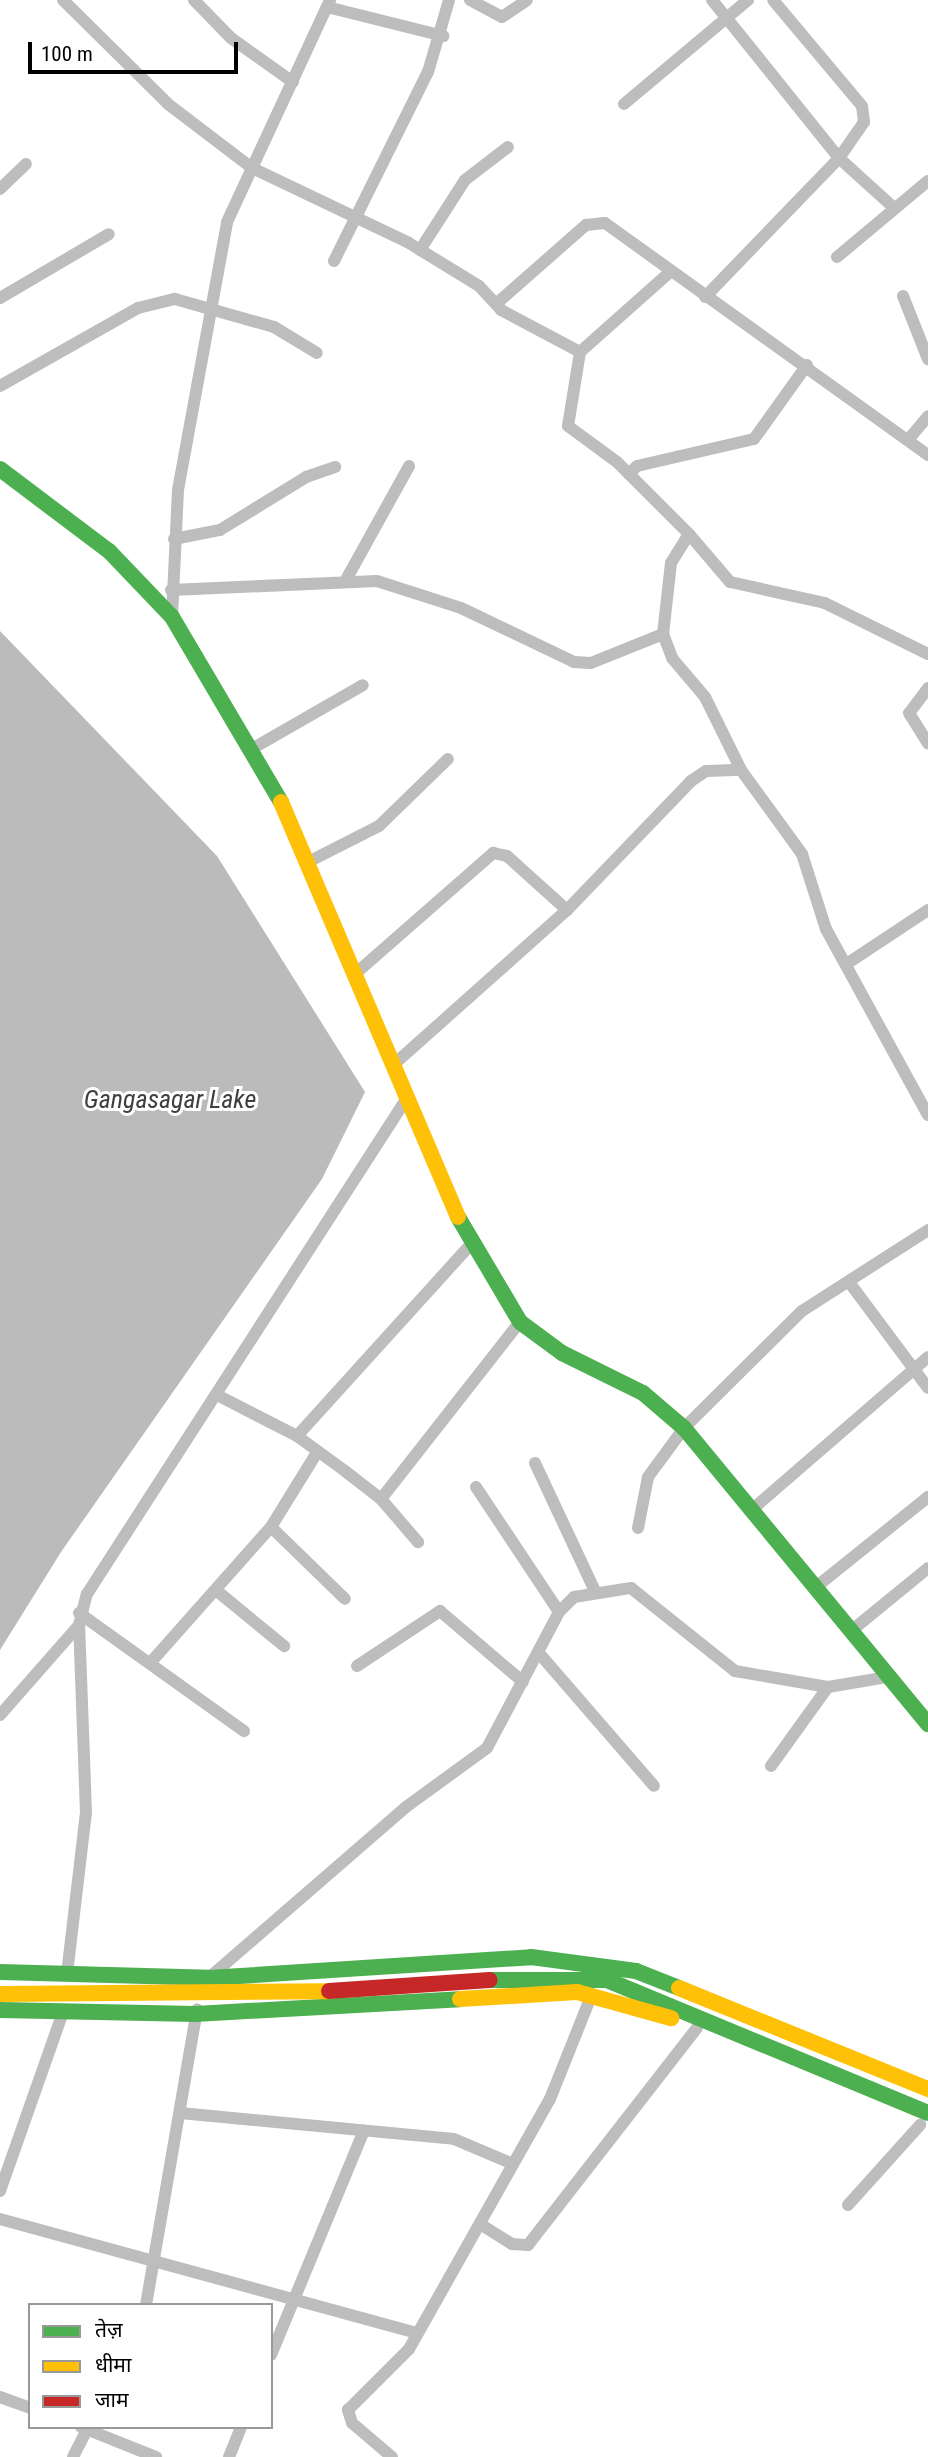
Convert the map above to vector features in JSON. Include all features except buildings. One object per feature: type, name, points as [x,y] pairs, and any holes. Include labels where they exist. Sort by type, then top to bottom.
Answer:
[{"type":"main road","points":[[0,469],[109,551],[172,617],[250,750],[310,862],[405,1101],[471,1244],[520,1322],[562,1353],[643,1393],[684,1429],[755,1507],[851,1631],[928,1724]]},
{"type":"main road","points":[[0,1972],[209,1978],[531,1957],[573,1959],[636,1971],[928,2089]]},
{"type":"main road","points":[[0,1994],[236,1996],[552,1976],[607,1980],[925,2123]]},
{"type":"main road","points":[[0,2010],[195,2014],[592,1993],[697,2028],[925,2123]]},
{"type":"street","points":[[63,0],[168,104],[252,168],[420,250],[479,286],[496,304],[580,352]]},
{"type":"street","points":[[194,0],[231,38],[293,82]]},
{"type":"street","points":[[334,261],[443,36],[449,0]]},
{"type":"street","points":[[470,0],[502,17],[527,0]]},
{"type":"street","points":[[712,0],[839,158],[892,206]]},
{"type":"street","points":[[624,104],[724,15],[748,0]]},
{"type":"street","points":[[705,297],[839,158],[864,122],[862,106],[773,0]]},
{"type":"street","points":[[172,617],[174,539],[227,222],[328,4],[443,36]]},
{"type":"street","points":[[420,250],[465,180],[508,147]]},
{"type":"street","points":[[0,189],[26,164]]},
{"type":"street","points":[[837,257],[892,206],[928,181]]},
{"type":"street","points":[[496,304],[594,220],[807,365],[928,455]]},
{"type":"street","points":[[0,298],[109,234]]},
{"type":"street","points":[[670,272],[580,352],[568,426],[629,474],[689,534],[730,582],[813,599],[928,654]]},
{"type":"street","points":[[903,296],[928,359]]},
{"type":"street","points":[[0,386],[138,307],[176,299],[213,305],[274,327],[317,353]]},
{"type":"street","points":[[629,474],[637,466],[754,439],[807,365]]},
{"type":"street","points":[[908,440],[928,416]]},
{"type":"street","points":[[346,578],[409,466]]},
{"type":"street","points":[[174,539],[220,530],[306,477],[335,467]]},
{"type":"street","points":[[689,534],[671,563],[663,634],[678,669],[705,697],[741,770],[802,854],[826,929],[848,963],[928,1115]]},
{"type":"street","points":[[171,590],[346,578],[396,584],[461,608],[574,662],[591,663],[663,634]]},
{"type":"street","points":[[250,750],[363,685]]},
{"type":"street","points":[[928,688],[909,713],[928,744]]},
{"type":"street","points":[[310,862],[380,826],[448,759]]},
{"type":"street","points":[[392,1066],[567,911],[691,782],[706,771],[741,770]]},
{"type":"street","points":[[355,974],[492,853],[507,856],[567,911]]},
{"type":"street","points":[[848,963],[928,910]]},
{"type":"street","points":[[0,1715],[79,1619],[405,1101]]},
{"type":"street","points":[[638,1528],[648,1478],[684,1429],[802,1311],[928,1230]]},
{"type":"street","points":[[298,1436],[471,1244]]},
{"type":"street","points":[[849,1282],[928,1388]]},
{"type":"street","points":[[382,1499],[520,1322]]},
{"type":"street","points":[[755,1507],[928,1357]]},
{"type":"street","points":[[219,1396],[298,1436],[382,1499],[418,1542]]},
{"type":"street","points":[[151,1662],[217,1591],[271,1527],[318,1451]]},
{"type":"street","points":[[535,1463],[594,1589]]},
{"type":"street","points":[[476,1487],[559,1612]]},
{"type":"street","points":[[816,1587],[928,1497]]},
{"type":"street","points":[[271,1527],[345,1599]]},
{"type":"street","points":[[851,1631],[928,1568]]},
{"type":"street","points":[[146,2303],[195,2014],[209,1978],[407,1807],[477,1758],[523,1682],[559,1612],[594,1589],[619,1586],[644,1595],[735,1671],[828,1687],[888,1676]]},
{"type":"street","points":[[217,1591],[284,1646]]},
{"type":"street","points":[[357,1666],[440,1611],[523,1682]]},
{"type":"street","points":[[79,1619],[151,1662],[244,1731]]},
{"type":"street","points":[[67,1974],[86,1813],[79,1619]]},
{"type":"street","points":[[538,1652],[654,1786]]},
{"type":"street","points":[[771,1766],[828,1687]]},
{"type":"street","points":[[392,2457],[352,2423],[348,2410],[397,2365],[418,2333],[558,2082],[592,1993]]},
{"type":"street","points":[[0,2191],[62,2012]]},
{"type":"street","points":[[480,2224],[512,2244],[528,2245],[697,2028]]},
{"type":"street","points":[[180,2113],[472,2143],[513,2164]]},
{"type":"street","points":[[848,2205],[925,2123]]},
{"type":"street","points":[[273,2350],[364,2131]]},
{"type":"street","points":[[0,2219],[418,2333]]},
{"type":"street","points":[[0,2397],[28,2407]]},
{"type":"street","points":[[73,2457],[85,2429]]},
{"type":"street","points":[[87,2429],[156,2457]]},
{"type":"street","points":[[229,2457],[240,2429]]},
{"type":"water","name":"Gangasagar Lake","points":[[0,631],[217,856],[365,1092],[322,1179],[61,1552],[0,1650]]},
{"type":"traffic: fast","points":[[0,469],[109,551],[172,617],[281,802]]},
{"type":"traffic: fast","points":[[458,1217],[520,1322],[562,1353],[643,1393],[684,1428],[928,1724]]},
{"type":"traffic: fast","points":[[0,1972],[209,1978],[531,1957],[636,1971],[679,1988]]},
{"type":"traffic: fast","points":[[490,1980],[607,1980],[928,2113]]},
{"type":"traffic: fast","points":[[0,2010],[195,2014],[460,1999]]},
{"type":"traffic: slow","points":[[281,802],[458,1217]]},
{"type":"traffic: slow","points":[[679,1988],[928,2089]]},
{"type":"traffic: slow","points":[[0,1994],[329,1991]]},
{"type":"traffic: slow","points":[[460,1999],[577,1992],[671,2018]]},
{"type":"traffic: jam","points":[[329,1991],[490,1980]]}]
